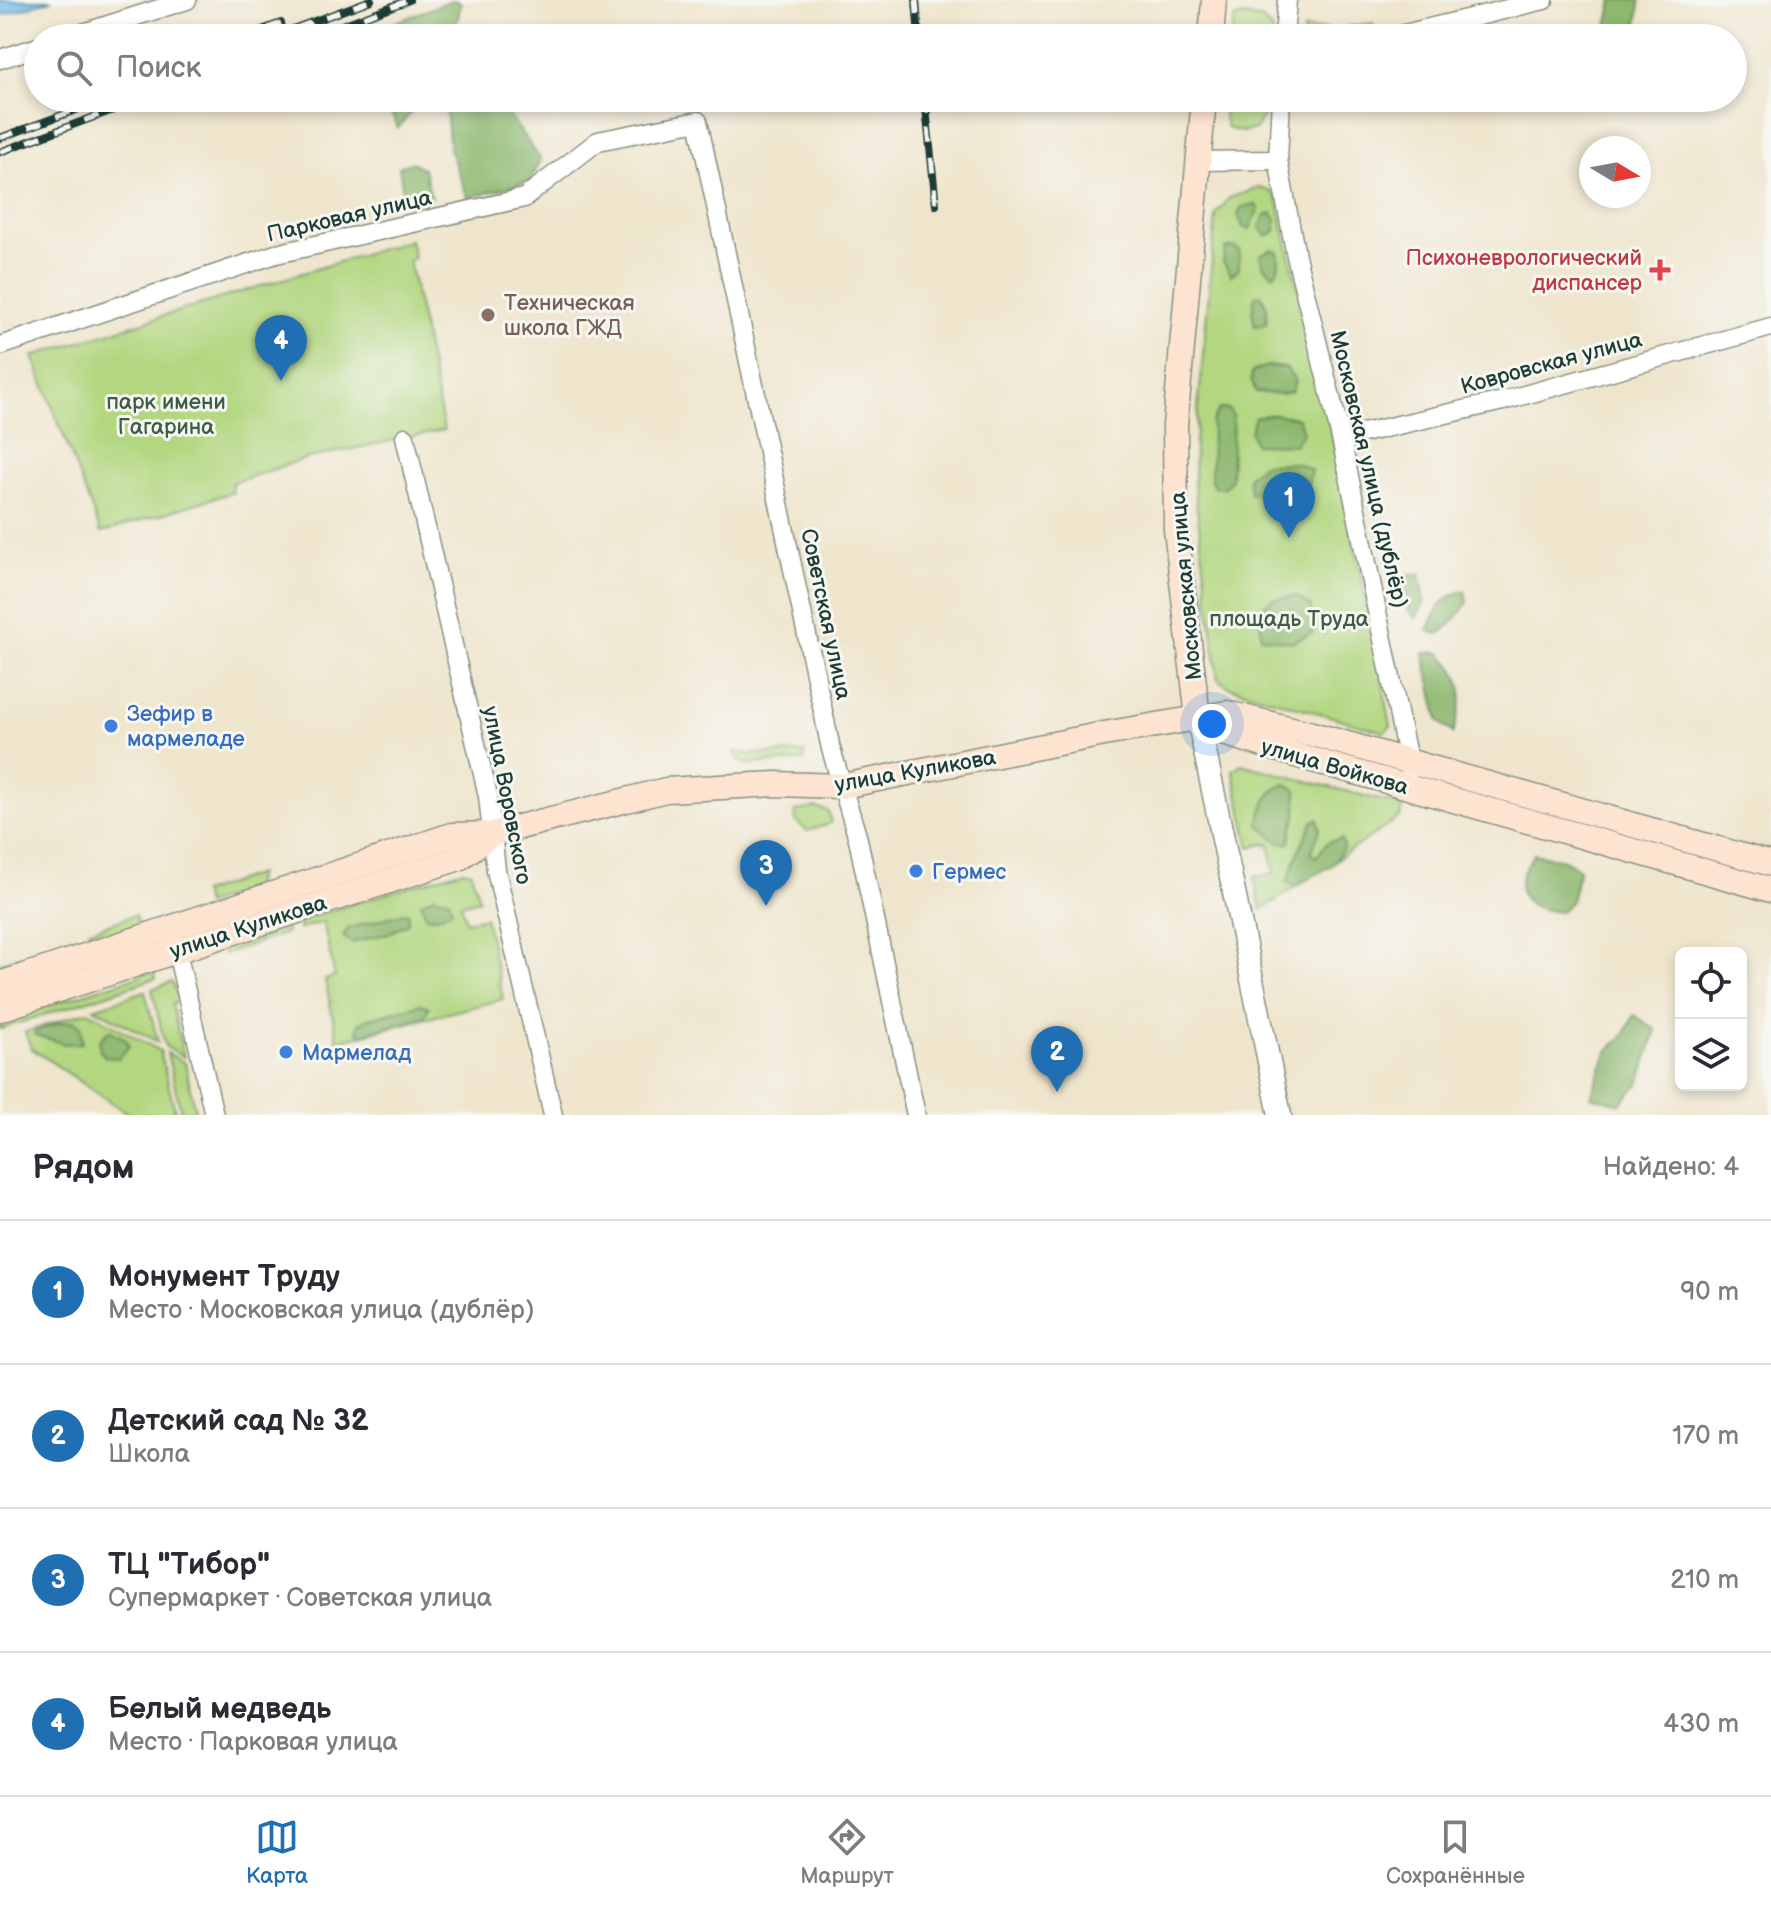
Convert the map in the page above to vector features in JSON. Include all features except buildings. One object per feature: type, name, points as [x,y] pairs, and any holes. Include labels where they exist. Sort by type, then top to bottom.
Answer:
[{"type":"main road","points":[[1212,24],[1214,0]]},
{"type":"main road","name":"Московская улица","points":[[1198,718],[1176,530],[1175,426],[1203,112]]},
{"type":"main road","name":"улица Войкова","points":[[1198,718],[1227,713],[1771,864]]},
{"type":"main road","name":"улица Куликова","points":[[0,984],[459,858],[492,834],[666,790],[775,784],[843,786],[1198,718]]},
{"type":"main road","name":"улица Войкова","points":[[1198,718],[1227,734],[1771,890]]},
{"type":"main road","name":"улица Куликова","points":[[0,1009],[174,938]]},
{"type":"street","points":[[111,24],[187,0]]},
{"type":"street","points":[[1285,24],[1287,0]]},
{"type":"street","points":[[1445,24],[1544,0]]},
{"type":"street","points":[[0,59],[24,51]]},
{"type":"street","name":"Московская улица (дублёр)","points":[[1280,112],[1278,160],[1296,256],[1341,438],[1414,789]]},
{"type":"street","name":"Парковая улица","points":[[0,346],[276,254],[524,198],[598,141],[698,121]]},
{"type":"street","name":"Советская улица","points":[[698,121],[831,749],[858,839],[916,1115]]},
{"type":"street","points":[[1198,161],[1278,160]]},
{"type":"street","name":"Ковровская улица","points":[[1341,438],[1503,401],[1771,327]]},
{"type":"street","name":"улица Воровского","points":[[405,437],[485,781],[496,870],[553,1115]]},
{"type":"street","name":"Московская улица","points":[[1198,718],[1280,1115]]},
{"type":"street","points":[[174,938],[214,1115]]},
{"type":"green space","points":[[452,0],[461,3],[457,24],[391,24]]},
{"type":"green space","points":[[1613,0],[1640,0],[1636,24],[1608,24]]},
{"type":"green space","points":[[1243,16],[1263,20],[1267,24],[1233,24],[1234,19]]},
{"type":"green space","points":[[391,112],[410,112],[410,114],[398,128]]},
{"type":"green space","points":[[446,112],[507,112],[541,160],[530,181],[468,198],[450,151]]},
{"type":"green space","points":[[1225,112],[1264,112],[1255,129],[1242,132],[1227,128]]},
{"type":"green space","points":[[412,162],[424,169],[431,197],[420,212],[405,203],[399,167]]},
{"type":"green space","name":"площадь Труда","points":[[1259,188],[1270,191],[1277,198],[1336,452],[1391,726],[1384,732],[1229,687],[1218,679],[1194,484],[1195,442],[1216,215],[1229,198]]},
{"type":"green space","points":[[1255,204],[1259,209],[1249,230],[1243,227],[1238,215],[1242,207]]},
{"type":"green space","points":[[1272,213],[1276,219],[1276,231],[1267,236],[1260,227],[1265,215]]},
{"type":"green space","name":"парк имени Гагарина","points":[[410,240],[414,258],[409,261],[444,430],[308,458],[231,483],[233,492],[101,533],[33,356]]},
{"type":"green space","points":[[1233,247],[1239,250],[1239,269],[1231,275],[1223,262],[1225,249]]},
{"type":"green space","points":[[1272,249],[1278,252],[1279,259],[1274,275],[1264,267],[1260,255]]},
{"type":"green space","points":[[1261,295],[1267,308],[1266,324],[1255,326],[1252,312],[1255,296]]},
{"type":"green space","points":[[1267,366],[1286,368],[1295,380],[1292,391],[1282,394],[1256,392],[1251,380],[1252,372]]},
{"type":"green space","points":[[1219,409],[1228,409],[1233,416],[1231,480],[1224,488],[1215,488],[1211,480],[1212,422]]},
{"type":"green space","points":[[1274,414],[1298,418],[1303,433],[1294,445],[1255,444],[1250,432],[1255,417]]},
{"type":"green space","points":[[1297,463],[1311,470],[1307,490],[1250,494],[1248,477],[1262,464]]},
{"type":"green space","points":[[1406,574],[1420,574],[1425,601],[1416,618],[1408,610]]},
{"type":"green space","points":[[1465,591],[1468,603],[1450,625],[1439,634],[1428,631],[1445,600]]},
{"type":"green space","points":[[1296,596],[1311,606],[1313,633],[1291,642],[1261,637],[1260,609],[1272,599]]},
{"type":"green space","points":[[1439,652],[1460,680],[1460,709],[1453,733],[1439,722],[1424,653]]},
{"type":"green space","points":[[734,751],[746,754],[804,753],[805,761],[746,764]]},
{"type":"green space","points":[[1241,764],[1403,806],[1400,817],[1261,910],[1254,877],[1275,873],[1269,843],[1250,847],[1233,770]]},
{"type":"green space","points":[[1286,784],[1297,790],[1296,817],[1289,844],[1278,841],[1259,825],[1270,795]]},
{"type":"green space","points":[[816,808],[828,811],[831,822],[807,831],[796,821],[795,811]]},
{"type":"green space","points":[[1318,819],[1320,830],[1311,853],[1316,857],[1328,842],[1342,839],[1344,847],[1332,865],[1296,886],[1287,883],[1313,821]]},
{"type":"green space","points":[[1534,854],[1565,860],[1579,869],[1571,901],[1561,912],[1536,906],[1522,895],[1522,877]]},
{"type":"green space","points":[[463,870],[471,872],[479,899],[461,904],[466,922],[485,917],[503,999],[338,1041],[325,980],[335,977],[323,922],[299,929],[300,920]]},
{"type":"green space","points":[[258,874],[253,888],[206,905],[202,893]]},
{"type":"green space","points":[[433,896],[449,899],[452,910],[437,917],[426,916],[421,903]]},
{"type":"green space","points":[[408,912],[408,923],[389,933],[352,943],[343,937],[348,928]]},
{"type":"green space","points":[[135,915],[139,928],[119,935],[100,937],[88,931]]},
{"type":"green space","points":[[284,925],[286,933],[223,954],[220,946]]},
{"type":"green space","points":[[76,937],[78,947],[0,975],[0,963]]},
{"type":"green space","points":[[154,971],[156,978],[0,1029],[0,1021]]},
{"type":"green space","points":[[172,982],[180,1001],[172,1004],[184,1057],[165,1046],[152,989]]},
{"type":"green space","points":[[145,991],[158,1042],[94,1008]]},
{"type":"green space","points":[[421,1004],[429,1007],[425,1016],[361,1034],[357,1031],[359,1024],[366,1019]]},
{"type":"green space","points":[[88,1011],[160,1051],[176,1115],[130,1115],[31,1048],[25,1032]]},
{"type":"green space","points":[[1634,1015],[1656,1030],[1639,1084],[1620,1104],[1591,1096],[1607,1052],[1625,1034]]},
{"type":"green space","points":[[74,1021],[81,1026],[82,1043],[65,1044],[35,1035],[34,1032],[58,1023]]},
{"type":"green space","points":[[109,1030],[126,1039],[129,1047],[118,1058],[106,1057],[100,1051],[99,1041]]},
{"type":"green space","points":[[167,1053],[185,1063],[196,1115],[182,1115]]},
{"type":"water","points":[[0,0],[52,0],[0,16]]},
{"type":"railway","points":[[307,24],[371,0]]},
{"type":"railway","points":[[345,24],[409,0]]},
{"type":"railway","points":[[916,0],[918,24]]},
{"type":"railway","points":[[0,138],[70,112]]},
{"type":"railway","points":[[0,152],[107,112]]},
{"type":"railway","points":[[926,112],[936,205]]},
{"type":"place","name":"Психоневрологический диспансер","points":[[1660,270]]},
{"type":"place","name":"Техническая школа ГЖД","points":[[488,315]]},
{"type":"place","name":"Белый медведь","points":[[281,381]]},
{"type":"place","name":"Монумент Труду","points":[[1289,538]]},
{"type":"place","name":"Зефир в мармеладе","points":[[111,726]]},
{"type":"place","name":"Гермес","points":[[916,871]]},
{"type":"place","name":"ТЦ \"Тибор\"","points":[[766,906]]},
{"type":"place","name":"Мармелад","points":[[286,1052]]},
{"type":"place","name":"Детский сад № 32","points":[[1057,1092]]}]
